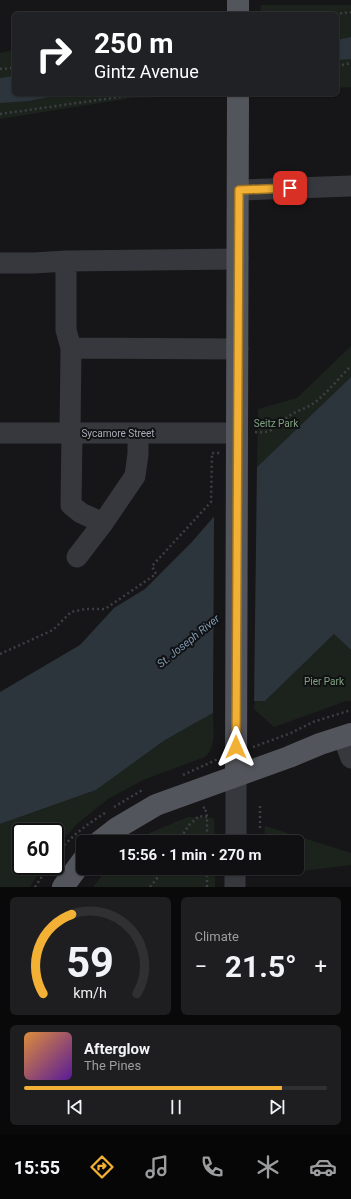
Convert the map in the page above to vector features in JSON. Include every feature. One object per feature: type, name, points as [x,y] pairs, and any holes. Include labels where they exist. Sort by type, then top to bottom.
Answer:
[{"type":"main road","points":[[236,776],[237,456],[246,433],[238,349],[238,96]]},
{"type":"main road","points":[[108,835],[156,805],[320,744],[347,736]]},
{"type":"main road","points":[[63,887],[76,869]]},
{"type":"street","points":[[239,190],[351,186]]},
{"type":"street","points":[[0,263],[34,264],[66,261],[238,259]]},
{"type":"street","points":[[66,261],[66,330],[71,348],[71,505],[81,513],[103,523]]},
{"type":"street","points":[[71,348],[238,349]]},
{"type":"street","name":"Sycamore Street","points":[[0,433],[246,433]]},
{"type":"street","points":[[77,557],[103,523],[135,476],[138,454],[138,433]]},
{"type":"street","points":[[347,736],[351,758]]},
{"type":"street","points":[[236,776],[236,835]]},
{"type":"street","points":[[235,875],[235,887]]},
{"type":"path","points":[[339,14],[351,12]]},
{"type":"path","points":[[339,66],[351,63]]},
{"type":"path","points":[[0,69],[12,68]]},
{"type":"path","points":[[0,114],[127,96]]},
{"type":"path","points":[[246,433],[263,433],[272,431],[293,413],[303,410],[314,403],[351,366]]},
{"type":"path","points":[[0,654],[53,630],[71,612],[85,609],[105,609],[156,574],[152,566],[211,502],[212,453]]},
{"type":"path","points":[[279,738],[313,722],[351,710]]},
{"type":"path","points":[[191,770],[206,763]]},
{"type":"path","points":[[260,806],[260,831]]},
{"type":"path","points":[[202,809],[205,807],[207,817],[207,835]]},
{"type":"path","points":[[183,835],[189,825],[199,816],[207,817]]},
{"type":"path","points":[[64,845],[81,828]]},
{"type":"path","points":[[35,887],[43,875]]},
{"type":"path","points":[[150,887],[159,875]]},
{"type":"path","points":[[207,875],[207,887]]},
{"type":"green space","points":[[261,5],[351,5],[351,87],[339,88],[339,12],[260,12]]},
{"type":"green space","points":[[12,50],[12,96],[187,96],[132,98],[0,119],[0,53]]},
{"type":"green space","name":"Seitz Park","points":[[351,346],[351,377],[257,467],[258,409],[297,398]]},
{"type":"green space","name":"Pier Park","points":[[334,634],[351,650],[351,701],[346,701],[274,727],[254,709],[255,701],[265,701]]},
{"type":"green space","points":[[213,713],[213,742],[209,753],[205,757],[143,780],[108,799],[78,823],[64,839],[64,823],[12,823],[12,875],[37,875],[30,887],[0,887],[0,824],[96,790],[165,740]]},
{"type":"green space","points":[[188,817],[214,818],[215,835],[146,835]]},
{"type":"green space","points":[[265,826],[294,835],[264,835]]},
{"type":"green space","points":[[304,838],[351,853],[351,865],[304,871]]},
{"type":"green space","points":[[102,875],[215,875],[215,887],[93,887]]},
{"type":"water","points":[[351,37],[351,59],[339,60],[339,40]]},
{"type":"water","points":[[12,76],[12,96],[54,96],[28,101],[0,103],[0,78]]},
{"type":"water","name":"St. Joseph River","points":[[351,377],[351,650],[334,634],[265,701],[255,701],[213,713],[165,740],[96,790],[0,824],[0,692],[80,645],[114,608],[145,589],[191,543],[257,467]]},
{"type":"pier","points":[[257,465],[254,703],[213,715],[214,515]]},
{"type":"route","points":[[236,747],[239,190],[290,188]]}]
